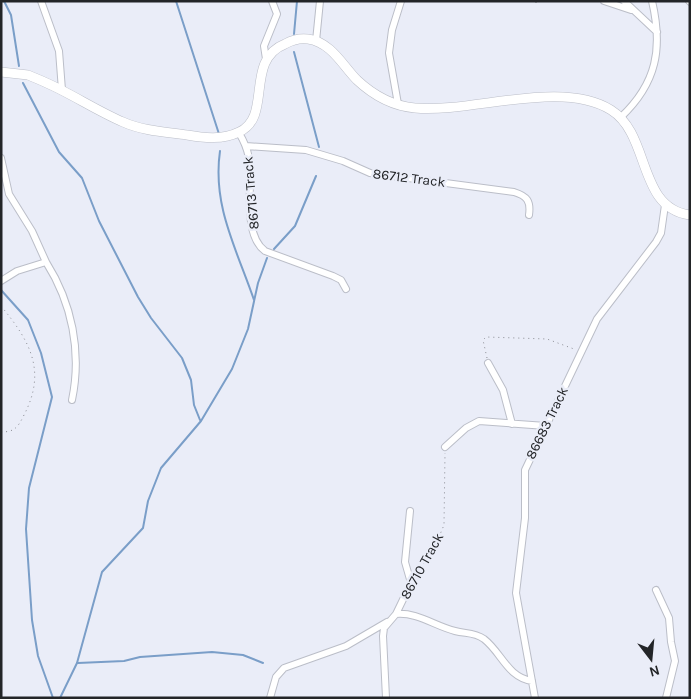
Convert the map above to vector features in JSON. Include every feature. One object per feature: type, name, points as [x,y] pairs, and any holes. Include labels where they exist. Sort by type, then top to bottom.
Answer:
[{"type":"street","points":[[41,1],[59,51],[62,70],[62,90]]},
{"type":"street","points":[[266,59],[264,46],[277,14],[272,1]]},
{"type":"street","points":[[316,41],[320,1]]},
{"type":"street","points":[[398,104],[389,53],[392,30],[401,1]]},
{"type":"street","points":[[604,1],[635,11]]},
{"type":"street","points":[[624,1],[658,33]]},
{"type":"street","points":[[620,117],[636,100],[648,80],[658,53],[658,33],[652,1]]},
{"type":"street","points":[[1,72],[28,75],[62,90],[124,123],[143,128],[214,138],[239,133],[252,120],[256,110],[261,72],[266,59],[279,46],[300,39],[316,41],[329,49],[366,88],[398,104],[432,108],[568,97],[600,104],[620,117],[638,143],[652,186],[665,205],[690,215]]},
{"type":"street","name":"86713 Track","points":[[239,133],[246,146],[250,167],[251,216],[253,232],[259,246],[265,251],[334,276],[341,280],[346,289]]},
{"type":"street","name":"86712 Track","points":[[246,146],[306,150],[343,161],[370,174],[514,192],[526,198],[529,202],[528,215]]},
{"type":"street","points":[[1,158],[9,194],[32,231],[66,302],[76,351],[76,379],[72,400]]},
{"type":"street","name":"86683 Track","points":[[535,698],[516,593],[525,518],[525,470],[605,306],[656,242],[661,233],[665,205]]},
{"type":"street","points":[[1,281],[17,271],[46,262]]},
{"type":"street","points":[[488,363],[503,390],[512,424]]},
{"type":"street","points":[[445,447],[466,428],[479,421],[546,426]]},
{"type":"street","points":[[410,511],[405,562],[411,583]]},
{"type":"street","name":"86710 Track","points":[[270,698],[276,677],[284,668],[346,646],[388,622],[396,614],[411,583]]},
{"type":"street","points":[[656,590],[669,618],[671,642],[676,661],[666,698]]},
{"type":"street","points":[[396,614],[429,621],[455,631],[476,634],[491,645],[519,678],[532,681]]},
{"type":"street","points":[[386,698],[383,636],[388,622]]},
{"type":"path","points":[[1,306],[23,334],[30,348],[35,383],[30,404],[18,425],[11,432],[1,432]]},
{"type":"path","points":[[488,363],[483,340],[486,337],[547,339],[581,352]]},
{"type":"path","name":"86710 Track","points":[[411,583],[436,544],[444,525],[445,447]]},
{"type":"waterway","points":[[4,1],[11,15],[19,66]]},
{"type":"waterway","points":[[176,1],[219,134]]},
{"type":"waterway","points":[[294,34],[297,1]]},
{"type":"waterway","points":[[294,52],[319,147]]},
{"type":"waterway","points":[[23,83],[59,152],[82,178],[99,221],[138,297],[151,318],[182,358],[191,380],[194,405],[200,420]]},
{"type":"waterway","points":[[220,151],[218,171],[223,209],[254,300]]},
{"type":"waterway","points":[[274,249],[295,226],[316,176]]},
{"type":"waterway","points":[[60,698],[77,663],[102,572],[143,528],[148,501],[161,468],[201,421],[232,369],[248,329],[258,283],[267,258]]},
{"type":"waterway","points":[[1,290],[28,320],[41,353],[52,397],[29,488],[26,529],[32,620],[38,656],[53,698]]},
{"type":"waterway","points":[[78,663],[124,661],[140,657],[212,652],[243,655],[263,663]]}]
